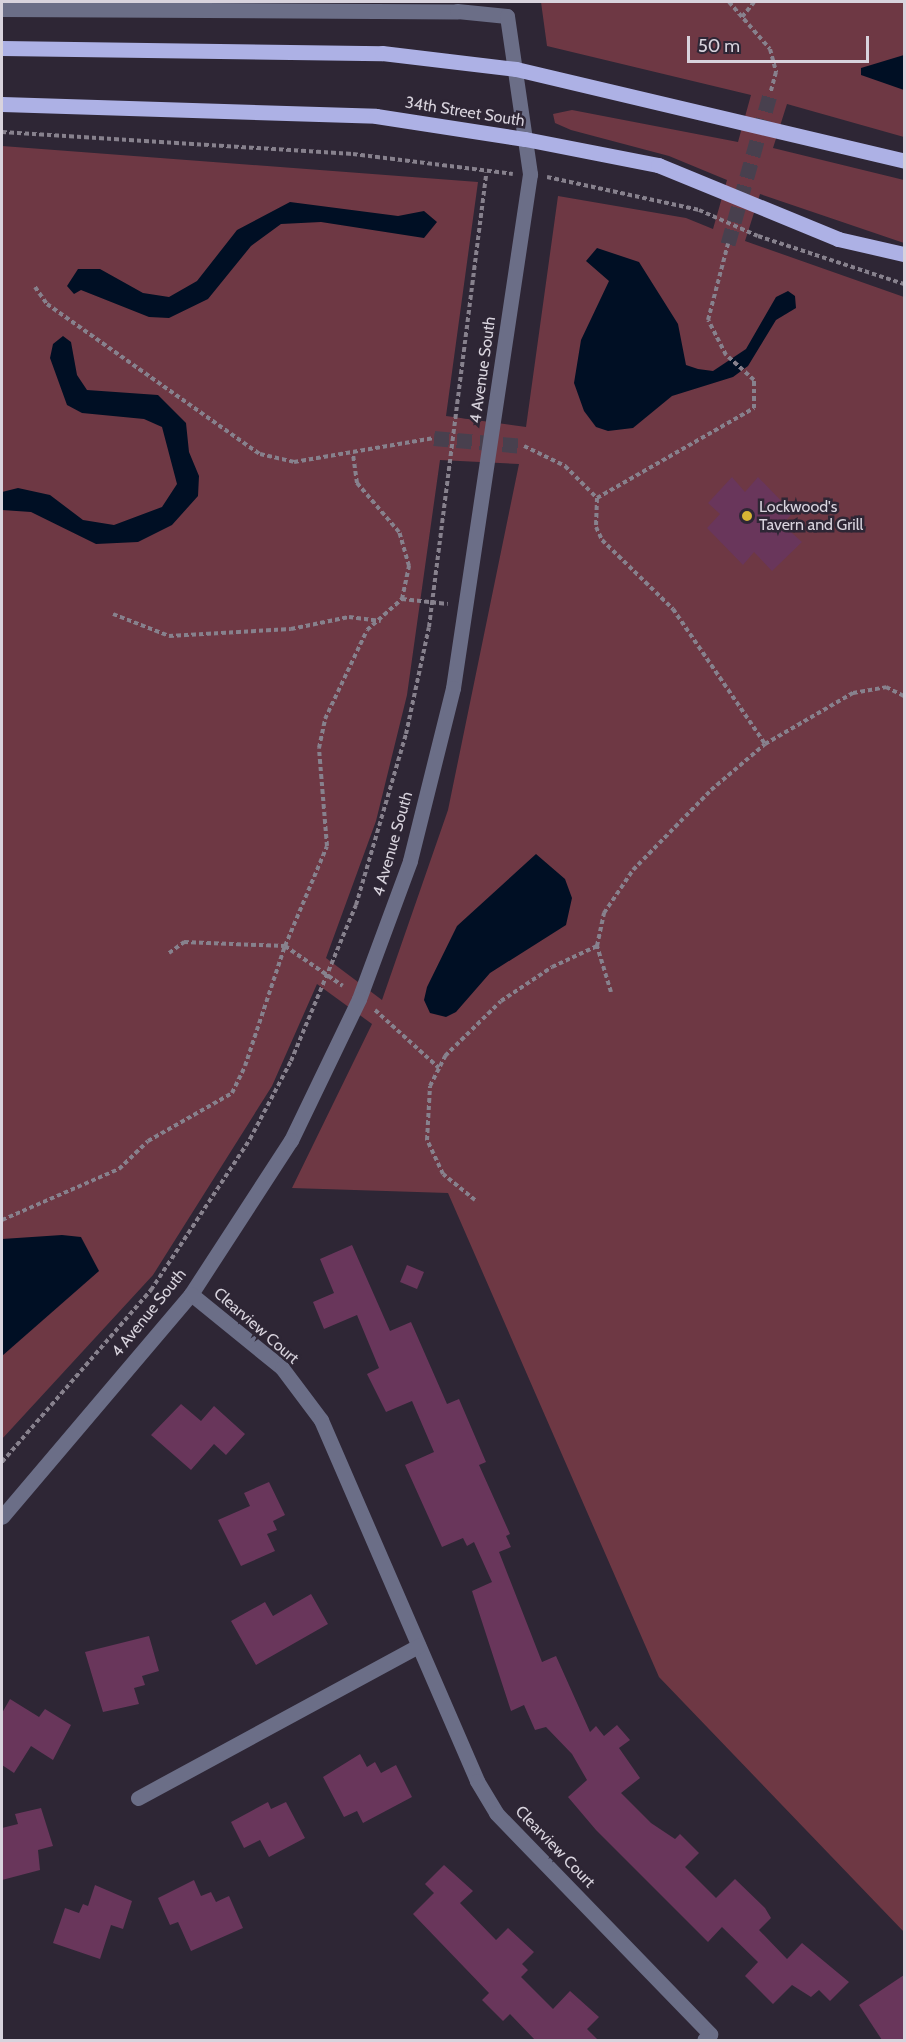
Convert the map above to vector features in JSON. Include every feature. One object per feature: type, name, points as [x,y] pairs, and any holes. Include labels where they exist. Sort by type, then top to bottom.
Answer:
[{"type":"main road","points":[[2,48],[382,53],[516,69],[904,161]]},
{"type":"main road","name":"34th Street South","points":[[2,104],[376,116],[525,139],[658,165],[838,239],[904,254]]},
{"type":"street","name":"4 Avenue South","points":[[2,9],[507,16],[530,174],[453,688],[410,861],[359,999],[291,1140],[191,1294],[2,1517]]},
{"type":"street","name":"Clearview Court","points":[[191,1294],[282,1368],[321,1420],[418,1646],[496,1813],[710,2038]]},
{"type":"street","points":[[138,1798],[418,1646]]},
{"type":"path","points":[[729,2],[770,50],[776,72],[771,90]]},
{"type":"path","points":[[742,17],[754,2]]},
{"type":"path","points":[[2,132],[353,154],[486,173],[530,174],[699,210],[781,244],[904,284]]},
{"type":"path","points":[[2,1462],[151,1290],[250,1139],[291,1061],[327,974],[381,826],[406,734],[430,602],[486,173]]},
{"type":"path","points":[[597,498],[754,408],[754,380],[726,355],[708,320],[728,244]]},
{"type":"path","points":[[34,287],[48,304],[261,454],[294,462],[353,455],[434,438]]},
{"type":"path","points":[[524,446],[565,466],[597,498],[596,527],[602,540],[673,609],[765,744]]},
{"type":"path","points":[[2,1220],[119,1169],[148,1141],[232,1093],[263,1023],[285,946],[327,846],[319,748],[325,719],[367,630],[381,621],[402,599],[409,566],[399,532],[357,483],[353,455]]},
{"type":"path","points":[[402,599],[466,610]]},
{"type":"path","points":[[112,614],[169,636],[291,628],[349,617],[381,621]]},
{"type":"path","points":[[611,992],[597,946],[604,913],[633,870],[765,744],[854,693],[886,687],[904,696]]},
{"type":"path","points":[[169,953],[184,942],[285,946],[393,1022],[439,1068]]},
{"type":"path","points":[[475,1200],[443,1174],[427,1140],[430,1086],[439,1068],[501,1001],[552,967],[597,946]]},
{"type":"shaded area","points":[[207,2],[408,2],[388,3]]},
{"type":"shaded area","points":[[541,2],[904,2],[904,137],[787,104],[773,148],[904,180],[904,243],[760,194],[745,241],[904,297],[904,1932],[659,1677],[448,1193],[292,1188],[372,1024],[317,984],[272,1086],[153,1275],[2,1439],[2,146],[478,182],[446,416],[526,427],[558,196],[686,218],[713,229],[727,180],[669,156],[571,130],[555,123],[553,114],[572,110],[738,142],[751,95],[547,46]],"holes":[[[440,460],[519,464],[448,810],[382,1000],[326,958],[376,821],[407,695]]]},
{"type":"water","points":[[904,55],[904,90],[861,75],[861,68]]},
{"type":"water","points":[[290,202],[398,216],[424,211],[437,222],[424,238],[321,222],[281,224],[251,246],[208,299],[169,318],[149,317],[81,290],[74,294],[67,286],[78,269],[100,269],[143,293],[169,297],[197,281],[237,230]]},
{"type":"water","points":[[597,248],[639,262],[678,324],[686,365],[698,369],[713,371],[746,349],[776,297],[788,291],[795,296],[796,308],[776,320],[748,366],[733,377],[672,396],[633,428],[608,431],[596,427],[584,411],[574,383],[581,340],[609,281],[586,261]]},
{"type":"water","points":[[63,336],[71,342],[77,375],[87,390],[158,395],[186,423],[189,452],[199,476],[198,496],[172,525],[138,542],[96,544],[31,512],[2,510],[2,492],[18,488],[50,495],[83,520],[114,525],[162,507],[177,484],[162,427],[144,419],[82,413],[67,405],[50,358],[53,344]]},
{"type":"water","points":[[536,854],[565,879],[572,898],[566,925],[490,973],[456,1012],[446,1017],[430,1013],[424,1000],[427,987],[457,926]]},
{"type":"water","points":[[62,1235],[81,1237],[99,1271],[2,1356],[2,1239]]},
{"type":"building","points":[[732,477],[745,492],[758,477],[793,513],[782,524],[802,542],[772,571],[754,552],[743,565],[707,528],[720,514],[708,503]]},
{"type":"building","points":[[352,1245],[390,1331],[411,1322],[447,1404],[459,1399],[486,1462],[479,1465],[510,1534],[506,1536],[511,1547],[499,1552],[542,1662],[556,1656],[590,1732],[596,1726],[604,1736],[617,1725],[630,1740],[619,1748],[640,1778],[621,1793],[651,1823],[675,1839],[680,1834],[699,1853],[685,1867],[716,1898],[735,1879],[765,1908],[771,1918],[759,1930],[787,1959],[802,1943],[849,1982],[830,2001],[819,1990],[811,1997],[792,1985],[773,2004],[745,1976],[758,1962],[722,1927],[708,1942],[596,1830],[568,1797],[587,1780],[572,1754],[546,1727],[535,1730],[524,1705],[511,1711],[472,1591],[492,1582],[474,1542],[467,1546],[463,1538],[442,1547],[405,1465],[434,1452],[412,1401],[386,1412],[367,1374],[379,1368],[357,1315],[324,1329],[313,1302],[334,1293],[320,1259]]},
{"type":"building","points":[[407,1265],[424,1272],[417,1289],[400,1282]]},
{"type":"building","points":[[181,1404],[201,1421],[214,1406],[245,1434],[226,1455],[214,1444],[191,1470],[151,1435]]},
{"type":"building","points":[[269,1482],[285,1515],[273,1521],[277,1530],[267,1534],[275,1551],[241,1566],[218,1520],[250,1506],[244,1493]]},
{"type":"building","points":[[311,1594],[328,1624],[256,1665],[231,1621],[265,1602],[273,1616]]},
{"type":"building","points":[[149,1636],[159,1671],[142,1676],[145,1685],[134,1688],[139,1704],[103,1712],[85,1652]]},
{"type":"building","points":[[10,1699],[39,1717],[45,1709],[71,1725],[53,1760],[31,1746],[14,1773],[2,1765],[2,1713]]},
{"type":"building","points":[[360,1754],[367,1767],[375,1762],[381,1773],[396,1765],[412,1797],[363,1823],[357,1811],[344,1817],[323,1777]]},
{"type":"building","points":[[268,1802],[271,1809],[286,1802],[305,1838],[269,1857],[260,1840],[244,1848],[231,1822]]},
{"type":"building","points":[[41,1808],[53,1846],[38,1850],[40,1870],[2,1880],[2,1828],[18,1824],[15,1814]]},
{"type":"building","points":[[444,1865],[473,1891],[460,1903],[496,1940],[508,1928],[534,1952],[522,1964],[528,1970],[521,1977],[553,2009],[570,1991],[599,2017],[587,2029],[598,2040],[535,2040],[510,2014],[503,2021],[482,2000],[489,1993],[413,1914],[434,1893],[425,1884]]},
{"type":"building","points":[[194,1880],[201,1896],[211,1892],[216,1902],[229,1896],[243,1928],[191,1951],[178,1922],[170,1925],[158,1898]]},
{"type":"building","points":[[95,1885],[132,1901],[123,1929],[111,1925],[100,1959],[53,1943],[65,1908],[79,1913],[83,1904],[88,1906]]},
{"type":"building","points":[[904,1975],[904,2040],[882,2040],[859,2005]]},
{"type":"tunnel","points":[[728,244],[771,91]]},
{"type":"tunnel","points":[[434,438],[524,446]]},
{"type":"place","name":"Lockwood's Tavern and Grill","points":[[747,516]]}]
